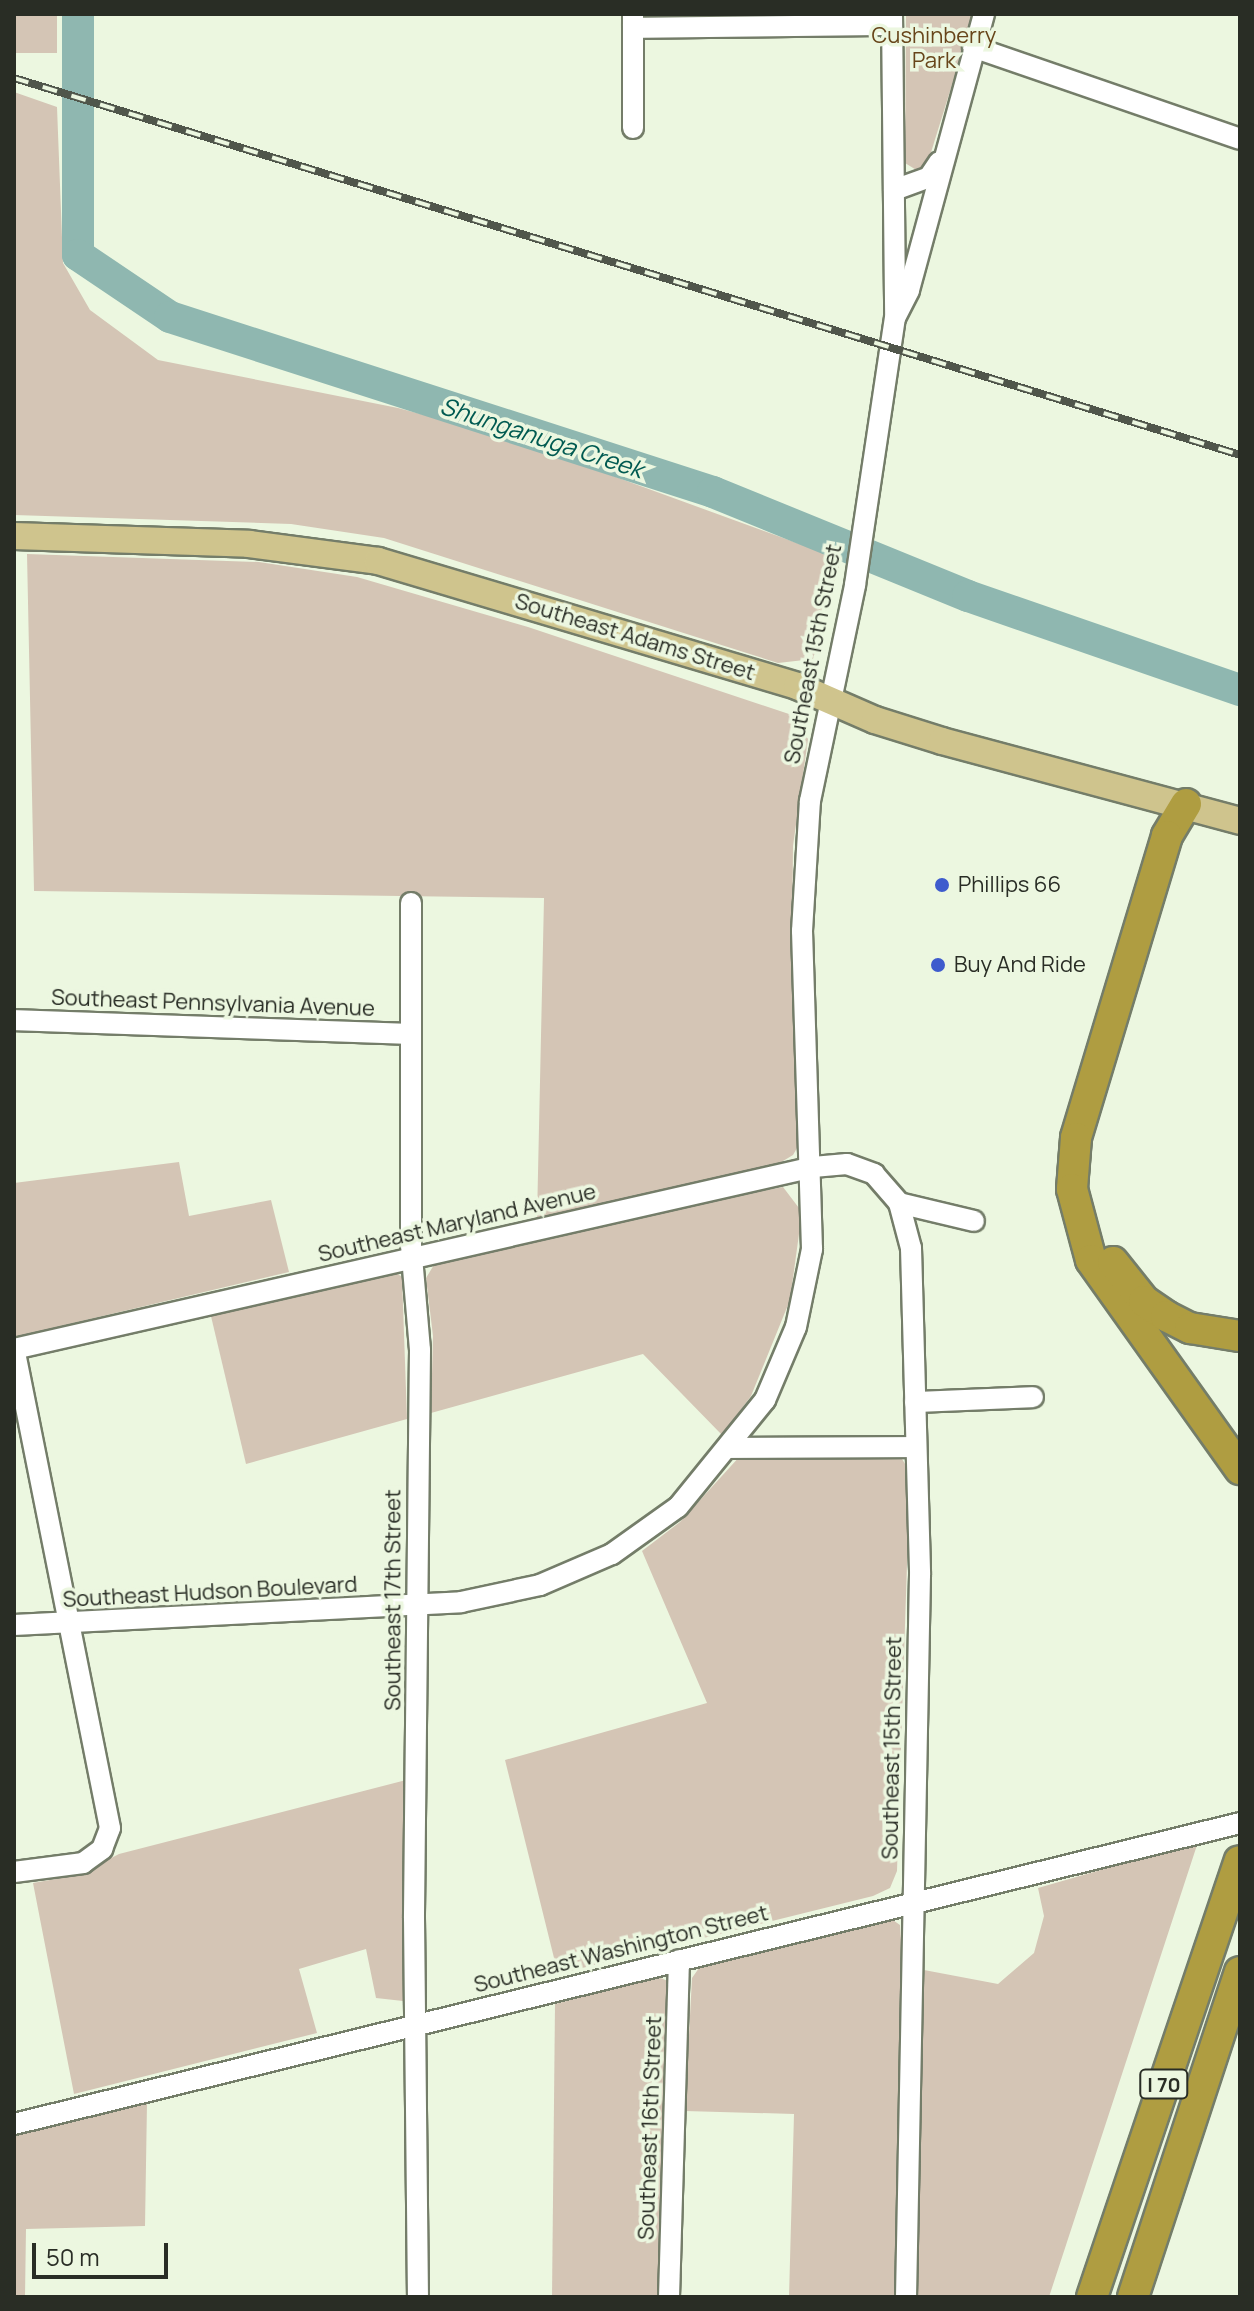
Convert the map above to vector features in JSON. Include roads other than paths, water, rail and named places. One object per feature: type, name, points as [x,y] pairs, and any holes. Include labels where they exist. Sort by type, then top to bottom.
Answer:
[{"type":"highway","points":[[1186,804],[1186,841],[1103,1106],[1088,1192],[1101,1242],[1144,1301],[1190,1328],[1240,1336]]},
{"type":"highway","points":[[1186,804],[1167,836],[1080,1123],[1072,1189],[1091,1260],[1240,1469]]},
{"type":"highway","name":"I 70","points":[[1092,2297],[1238,1866]]},
{"type":"highway","name":"I 70","points":[[1133,2297],[1234,2001],[1240,1972]]},
{"type":"main road","name":"Southeast Adams Street","points":[[14,536],[249,544],[378,561],[671,647],[942,741],[1186,804],[1240,821]]},
{"type":"street","name":"Southeast 15th Street","points":[[813,1167],[803,872],[810,801],[845,641],[895,318],[909,290],[941,158],[984,14]]},
{"type":"street","points":[[633,128],[633,21],[892,20],[895,318]]},
{"type":"street","points":[[973,47],[1240,139]]},
{"type":"street","points":[[894,190],[929,177],[941,158]]},
{"type":"street","name":"Southeast 17th Street","points":[[411,903],[412,1258],[420,1350],[415,2024],[418,2297]]},
{"type":"street","name":"Southeast Pennsylvania Avenue","points":[[14,1020],[409,1034]]},
{"type":"street","name":"Southeast Maryland Avenue","points":[[14,1349],[813,1167],[861,1167],[874,1174],[899,1203]]},
{"type":"street","name":"Southeast Hudson Boulevard","points":[[14,1625],[71,1625],[416,1605],[502,1596],[612,1554],[678,1507],[765,1400],[796,1327],[812,1249],[813,1167]]},
{"type":"street","name":"Southeast 15th Street","points":[[899,1203],[911,1248],[919,1602],[906,2297]]},
{"type":"street","points":[[899,1203],[974,1221]]},
{"type":"street","points":[[14,1349],[109,1816],[102,1849],[83,1863],[14,1872]]},
{"type":"street","points":[[915,1402],[1033,1397]]},
{"type":"street","points":[[729,1448],[916,1447]]},
{"type":"street","name":"Southeast Washington Street","points":[[14,2124],[1240,1823]]},
{"type":"street","name":"Southeast 16th Street","points":[[669,2297],[679,1960]]},
{"type":"waterway","name":"Shunganuga Creek","points":[[78,14],[78,255],[170,317],[713,492],[968,596],[1240,690]]},
{"type":"railway","points":[[14,78],[1240,455]]},
{"type":"place","name":"Phillips 66","points":[[942,885]]},
{"type":"place","name":"Buy And Ride","points":[[938,965]]},
{"type":"park label","name":"Cushinberry Park","points":[[934,48]]}]
